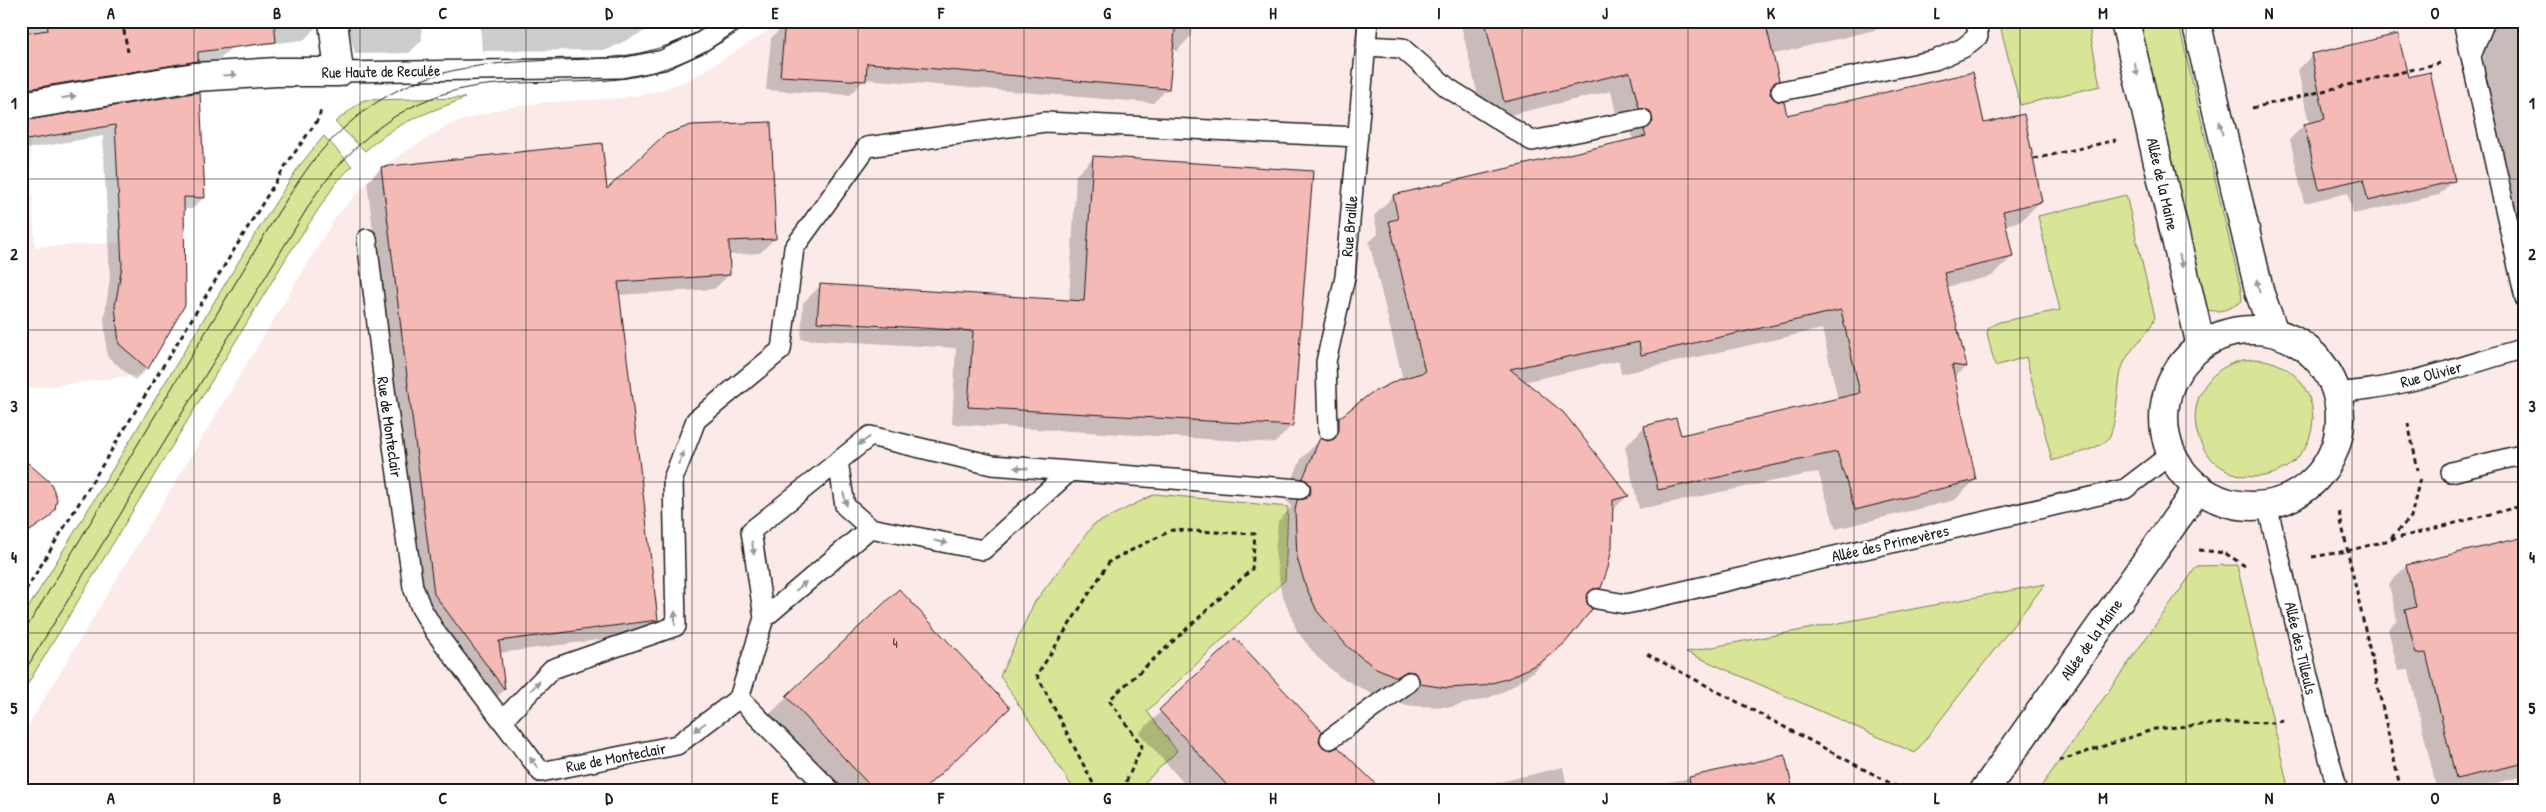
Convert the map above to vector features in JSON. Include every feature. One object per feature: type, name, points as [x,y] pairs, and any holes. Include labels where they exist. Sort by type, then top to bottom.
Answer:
[{"type":"street","points":[[332,21],[338,72]]},
{"type":"street","name":"Allée de la Maine","points":[[2125,21],[2201,346]]},
{"type":"street","points":[[2196,21],[2260,294],[2274,332]]},
{"type":"street","name":"Rue Haute de Reculée","points":[[21,106],[195,77],[277,72],[338,72]]},
{"type":"street","points":[[2249,330],[2274,332],[2295,341],[2313,354],[2327,372],[2337,392],[2340,414],[2339,434],[2332,455],[2321,473],[2306,488],[2288,499],[2267,505],[2238,505],[2211,496],[2188,478],[2171,454],[2165,430],[2164,406],[2171,383],[2179,369],[2201,346],[2224,334],[2249,330]]},
{"type":"street","name":"Allée de la Maine","points":[[1984,791],[2198,487]]},
{"type":"lane","name":"Rue Haute de Reculée","points":[[338,72],[621,68],[663,60],[700,43],[733,21]]},
{"type":"lane","name":"Rue Braille","points":[[1328,430],[1326,362],[1345,278],[1368,21]]},
{"type":"lane","points":[[1781,91],[1935,60],[1963,48],[1978,36],[1976,21]]},
{"type":"lane","points":[[2463,21],[2525,298]]},
{"type":"lane","points":[[2471,56],[2485,21]]},
{"type":"lane","points":[[1366,46],[1402,48],[1448,88],[1532,141],[1642,119]]},
{"type":"lane","points":[[502,721],[552,669],[676,626],[672,479],[696,420],[781,350],[794,248],[867,147],[1045,122],[1358,137]]},
{"type":"lane","name":"Rue de Monteclair","points":[[367,239],[383,375],[413,587],[421,608],[436,633],[541,772],[677,745],[739,698]]},
{"type":"lane","name":"Rue Olivier","points":[[2337,392],[2363,391],[2390,385],[2525,348]]},
{"type":"lane","points":[[831,791],[739,698],[764,618],[751,531],[870,436],[992,465],[1300,489]]},
{"type":"lane","name":"Allée des Primevères","points":[[1597,599],[1626,604],[1636,602],[2125,489],[2171,454]]},
{"type":"lane","points":[[2450,472],[2525,454]]},
{"type":"lane","points":[[838,461],[845,506],[870,528],[983,550],[1070,471]]},
{"type":"lane","name":"Allée des Tilleuls","points":[[2267,505],[2317,714],[2338,791]]},
{"type":"lane","points":[[764,618],[870,528]]},
{"type":"lane","points":[[1330,738],[1409,682]]},
{"type":"path","points":[[122,21],[130,58]]},
{"type":"path","points":[[2251,108],[2447,61]]},
{"type":"path","points":[[21,598],[286,165],[319,118],[323,96],[338,72]]},
{"type":"path","points":[[2034,159],[2120,139]]},
{"type":"path","points":[[2391,538],[2411,517],[2420,479],[2408,423]]},
{"type":"path","points":[[2304,559],[2347,551],[2391,538],[2525,505]]},
{"type":"path","points":[[2339,512],[2401,791]]},
{"type":"path","points":[[1097,791],[1037,676],[1110,561],[1172,530],[1255,534],[1252,569],[1109,700],[1142,746],[1122,791]]},
{"type":"path","points":[[2196,549],[2226,553],[2250,568]]},
{"type":"path","points":[[1647,654],[1905,791]]},
{"type":"path","points":[[2059,761],[2155,729],[2234,722],[2274,723],[2317,714]]},
{"type":"shaded area","points":[[784,21],[2525,21],[2525,791],[21,791],[21,737],[335,218],[381,167],[447,126],[505,108],[549,102],[623,98],[659,91],[691,79]]},
{"type":"shaded area","points":[[30,140],[35,247],[184,239],[185,305],[145,374],[21,390],[21,141]]},
{"type":"green space","points":[[1999,21],[2088,21],[2100,86],[2020,105]]},
{"type":"green space","points":[[2137,21],[2178,21],[2241,290],[2242,301],[2224,310],[2205,309]]},
{"type":"green space","points":[[465,98],[402,125],[378,140],[365,151],[335,122],[363,100]]},
{"type":"green space","points":[[324,136],[352,166],[336,183],[288,255],[21,695],[21,620],[256,233],[299,166]]},
{"type":"green space","points":[[2126,195],[2155,317],[2148,330],[2129,354],[2122,368],[2115,419],[2110,436],[2106,441],[2094,448],[2052,461],[2026,357],[1995,366],[1987,333],[1989,327],[1999,322],[2060,310],[2038,216]]},
{"type":"green space","points":[[2254,359],[2277,364],[2296,376],[2308,395],[2313,418],[2308,441],[2296,460],[2277,472],[2254,477],[2231,472],[2212,460],[2200,441],[2195,418],[2200,395],[2212,376],[2231,364]]},
{"type":"green space","points":[[1155,494],[1288,507],[1285,580],[1147,711],[1177,751],[1136,791],[1075,791],[1000,676],[1034,603],[1093,525]]},
{"type":"green space","points":[[2237,565],[2289,791],[2038,791],[2197,566]]},
{"type":"green space","points":[[2045,584],[1915,753],[1686,652]]},
{"type":"building","points":[[47,21],[274,21],[276,42],[198,52],[198,61],[21,90],[21,34],[48,30]]},
{"type":"building","points":[[785,21],[1176,21],[1169,89],[867,63],[866,81],[780,76]]},
{"type":"building","points":[[1485,21],[1765,21],[1779,80],[1771,87],[1770,94],[1777,101],[1784,102],[1787,115],[1973,72],[1984,123],[2024,114],[2042,202],[2003,211],[2013,257],[1944,273],[1967,367],[1952,365],[1976,480],[1855,510],[1837,452],[1658,490],[1644,426],[1676,418],[1681,435],[1860,393],[1841,310],[1641,355],[1639,342],[1510,369],[1564,413],[1629,496],[1613,500],[1612,547],[1608,568],[1601,588],[1593,589],[1586,597],[1587,603],[1592,609],[1565,643],[1541,662],[1509,678],[1482,686],[1447,688],[1420,684],[1418,676],[1414,672],[1407,671],[1397,677],[1374,667],[1348,647],[1317,611],[1306,587],[1297,558],[1295,510],[1297,500],[1305,499],[1311,490],[1310,484],[1303,478],[1320,438],[1328,441],[1334,439],[1339,430],[1339,418],[1371,393],[1398,380],[1425,372],[1389,221],[1398,219],[1393,195],[1646,136],[1644,130],[1653,122],[1650,111],[1639,108],[1630,72],[1504,102]]},
{"type":"building","points":[[2398,34],[2408,77],[2430,72],[2455,181],[2368,201],[2363,179],[2319,189],[2304,124],[2325,119],[2311,54]]},
{"type":"building","points":[[200,92],[205,198],[184,197],[185,305],[148,369],[119,344],[115,306],[122,266],[115,125],[21,141],[21,121]]},
{"type":"building","points":[[771,122],[776,239],[729,241],[730,275],[618,282],[658,620],[499,641],[505,690],[434,594],[381,167],[602,143],[607,189],[664,135],[691,125]]},
{"type":"building","points":[[1093,156],[1313,171],[1293,426],[968,407],[973,331],[817,322],[820,284],[1084,301]]},
{"type":"building","points":[[21,457],[51,483],[57,499],[55,509],[49,518],[21,537]]},
{"type":"building","points":[[2525,537],[2525,763],[2456,779],[2426,653],[2416,654],[2405,610],[2416,607],[2406,565]]},
{"type":"building","points":[[899,589],[1010,708],[922,791],[875,791],[786,696]]},
{"type":"building","points":[[1235,638],[1322,731],[1319,740],[1321,746],[1331,750],[1338,747],[1383,791],[1232,791],[1159,710]]},
{"type":"building","points":[[1785,755],[1793,791],[1691,791],[1689,777]]},
{"type":"tram line","points":[[21,637],[279,211],[317,156],[349,123],[376,103],[403,88],[431,77],[460,69],[491,64],[602,58],[640,53],[678,41],[715,21]]},
{"type":"tram line","points":[[21,677],[316,194],[334,171],[373,132],[417,104],[442,94],[469,88],[514,83],[611,80],[662,70],[710,49],[755,21]]}]
